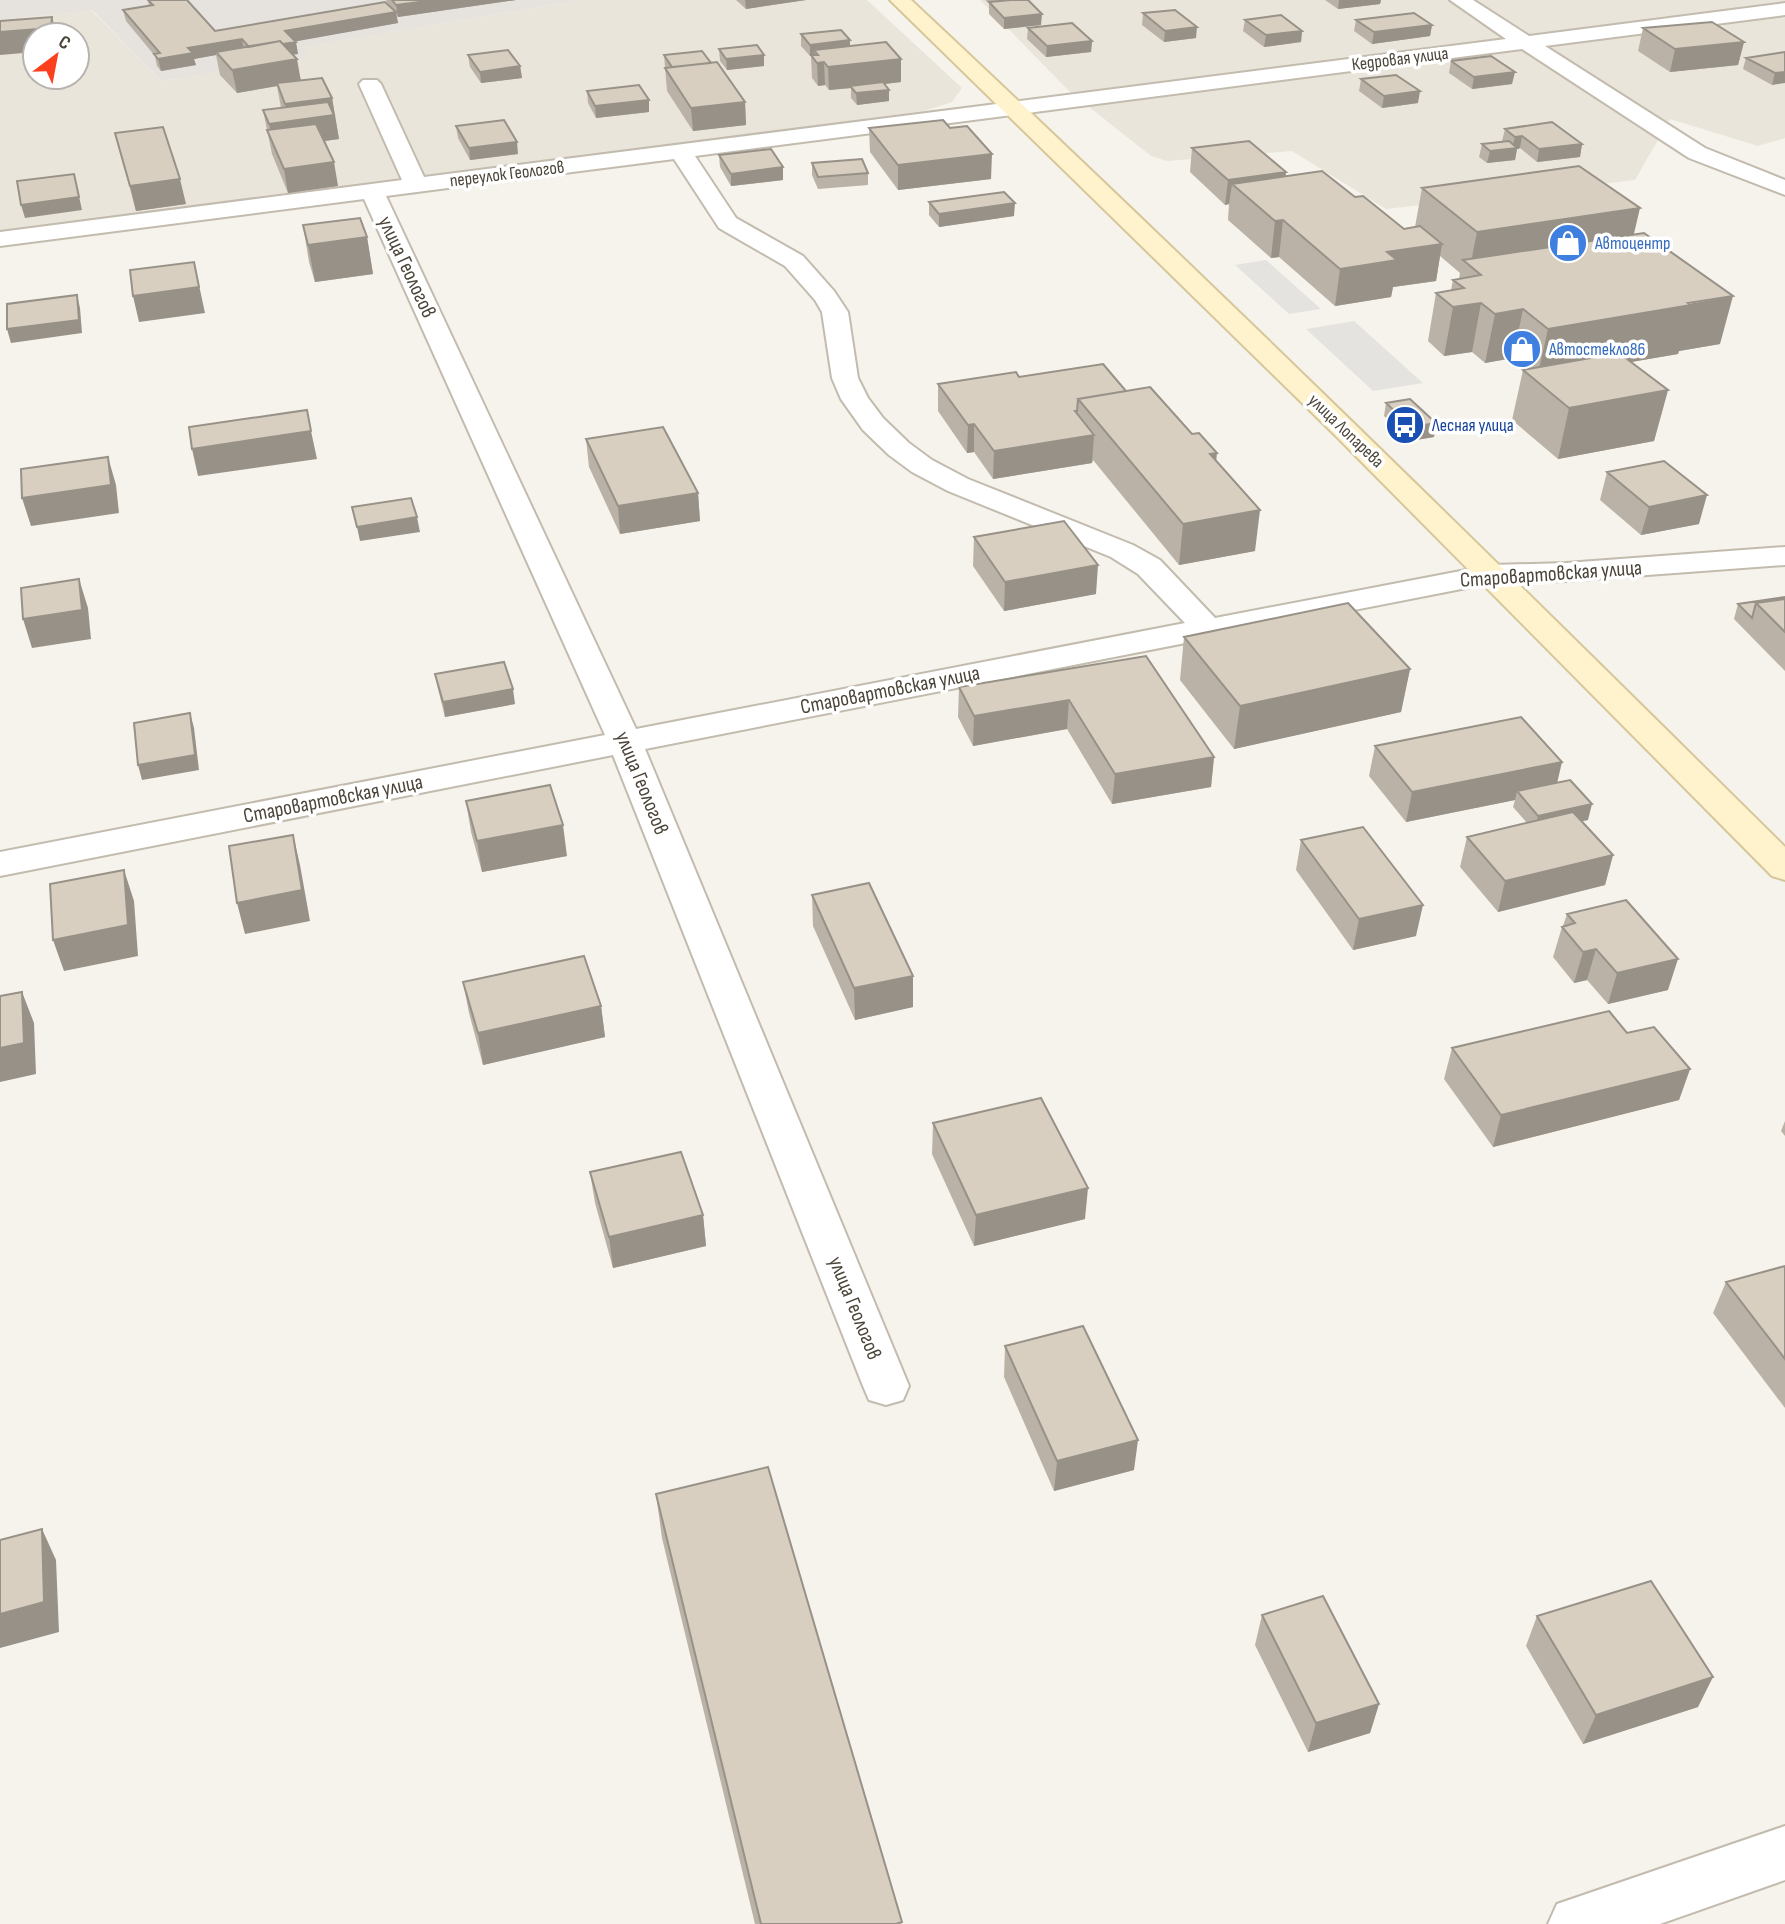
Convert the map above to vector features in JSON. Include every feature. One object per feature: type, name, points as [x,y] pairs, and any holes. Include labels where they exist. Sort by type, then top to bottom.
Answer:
[{"type":"main road","name":"улица Лопарева","points":[[900,0],[1015,108],[1492,575],[1785,868]]},
{"type":"street","points":[[1460,0],[1697,153],[1785,188]]},
{"type":"street","name":"Кедровая улица","points":[[1015,108],[1785,9]]},
{"type":"street","points":[[370,84],[416,186]]},
{"type":"street","name":"переулок Геологов","points":[[0,239],[1015,108]]},
{"type":"street","points":[[680,151],[727,223],[794,261],[825,296],[835,312],[845,378],[855,399],[873,424],[899,449],[922,466],[958,485],[1087,536],[1149,567],[1207,628]]},
{"type":"street","name":"улица Геологов","points":[[372,191],[625,741],[886,1385]]},
{"type":"street","name":"Старовартовская улица","points":[[0,864],[1207,628],[1492,575],[1785,556]]},
{"type":"street","points":[[1577,1924],[1785,1853]]},
{"type":"shaded area","points":[[0,0],[578,0],[302,47],[310,55],[162,81],[92,10],[0,20]]},
{"type":"shaded area","points":[[578,0],[867,0],[962,88],[952,102],[924,111],[0,233],[0,20],[91,10],[162,81],[309,55],[301,47]]},
{"type":"shaded area","points":[[980,0],[1785,0],[1785,138],[1758,146],[1670,119],[1635,180],[1386,209],[1292,151],[1167,161],[1151,156],[1069,91]]},
{"type":"shaded area","points":[[1266,260],[1321,309],[1289,314],[1235,265]]},
{"type":"shaded area","points":[[1354,321],[1423,383],[1373,391],[1306,329]]},
{"type":"building","points":[[148,0],[187,0],[215,31],[385,2],[396,12],[285,31],[296,42],[283,44],[280,41],[249,47],[242,39],[188,48],[193,53],[158,59],[154,54],[160,53],[123,10],[153,5]]},
{"type":"building","points":[[392,0],[435,0],[396,5]]},
{"type":"building","points":[[1028,0],[1042,14],[1004,18],[989,2]]},
{"type":"building","points":[[1175,10],[1197,27],[1165,31],[1143,13]]},
{"type":"building","points":[[1414,13],[1432,25],[1374,32],[1356,20]]},
{"type":"building","points":[[1281,15],[1302,31],[1266,35],[1245,20]]},
{"type":"building","points":[[52,17],[52,21],[21,21],[21,30],[0,32],[0,21]]},
{"type":"building","points":[[1712,22],[1744,42],[1675,49],[1643,28]]},
{"type":"building","points":[[1072,23],[1092,41],[1047,46],[1028,28]]},
{"type":"building","points":[[841,30],[850,40],[810,45],[801,34]]},
{"type":"building","points":[[280,41],[297,59],[232,70],[216,52]]},
{"type":"building","points":[[886,42],[901,59],[828,67],[824,62],[817,63],[811,55],[818,55],[814,50]]},
{"type":"building","points":[[757,45],[764,55],[726,59],[719,49]]},
{"type":"building","points":[[508,50],[520,66],[480,72],[468,55]]},
{"type":"building","points":[[702,51],[711,63],[672,67],[664,55]]},
{"type":"building","points":[[1785,52],[1785,72],[1775,73],[1746,58]]},
{"type":"building","points":[[1491,56],[1515,72],[1474,77],[1451,61]]},
{"type":"building","points":[[717,62],[745,102],[691,108],[665,68]]},
{"type":"building","points":[[1396,75],[1420,91],[1384,96],[1361,79]]},
{"type":"building","points":[[322,78],[332,98],[285,104],[277,83]]},
{"type":"building","points":[[883,82],[889,90],[856,93],[850,86]]},
{"type":"building","points":[[639,85],[649,100],[595,106],[587,91]]},
{"type":"building","points":[[328,102],[334,115],[269,124],[263,110]]},
{"type":"building","points":[[504,120],[517,142],[469,148],[456,126]]},
{"type":"building","points":[[943,120],[950,128],[967,126],[992,154],[898,165],[869,128]]},
{"type":"building","points":[[1552,122],[1582,144],[1539,149],[1522,136],[1515,137],[1505,129]]},
{"type":"building","points":[[316,124],[334,162],[284,169],[267,130]]},
{"type":"building","points":[[163,127],[180,179],[130,186],[115,133]]},
{"type":"building","points":[[1249,141],[1286,172],[1228,180],[1192,148]]},
{"type":"building","points":[[1509,141],[1517,148],[1490,151],[1482,144]]},
{"type":"building","points":[[771,149],[783,167],[731,174],[719,155]]},
{"type":"building","points":[[862,159],[868,173],[818,177],[812,163]]},
{"type":"building","points":[[1579,166],[1640,208],[1477,232],[1422,188]]},
{"type":"building","points":[[1322,171],[1355,197],[1363,196],[1404,229],[1420,226],[1442,244],[1387,252],[1397,260],[1340,269],[1283,220],[1275,221],[1232,184]]},
{"type":"building","points":[[74,174],[79,197],[21,205],[17,181]]},
{"type":"building","points":[[1004,192],[1015,203],[939,214],[929,202]]},
{"type":"building","points":[[360,218],[367,237],[308,245],[303,225]]},
{"type":"building","points":[[1644,233],[1733,296],[1548,329],[1523,309],[1495,314],[1481,303],[1453,307],[1436,293],[1464,288],[1453,280],[1481,275],[1463,260]]},
{"type":"building","points":[[194,262],[199,287],[133,296],[130,270]]},
{"type":"building","points":[[77,295],[79,320],[7,329],[7,304]]},
{"type":"building","points":[[1619,353],[1668,390],[1569,408],[1523,370]]},
{"type":"building","points":[[1103,364],[1126,391],[1078,399],[1075,411],[1094,435],[994,451],[974,424],[968,425],[938,384],[1016,372],[1019,377]]},
{"type":"building","points":[[1150,387],[1192,434],[1199,433],[1217,453],[1210,454],[1260,510],[1183,524],[1078,399]]},
{"type":"building","points":[[1410,399],[1436,423],[1412,427],[1386,403]]},
{"type":"building","points":[[307,410],[311,431],[192,449],[189,427]]},
{"type":"building","points":[[663,427],[698,493],[618,506],[586,439]]},
{"type":"building","points":[[108,457],[111,485],[22,498],[21,469]]},
{"type":"building","points":[[1664,461],[1707,495],[1649,507],[1607,472]]},
{"type":"building","points":[[411,498],[417,517],[357,527],[352,507]]},
{"type":"building","points":[[1064,521],[1098,565],[1005,582],[974,537]]},
{"type":"building","points":[[79,579],[82,610],[23,619],[21,588]]},
{"type":"building","points":[[1785,597],[1756,603],[1752,618],[1738,604]]},
{"type":"building","points":[[1785,599],[1785,632],[1756,603]]},
{"type":"building","points":[[1348,603],[1410,669],[1240,706],[1184,637]]},
{"type":"building","points":[[1146,656],[1214,757],[1115,774],[1069,700],[974,716],[959,687]]},
{"type":"building","points":[[504,662],[513,689],[443,702],[435,674]]},
{"type":"building","points":[[190,713],[195,755],[138,765],[134,723]]},
{"type":"building","points":[[1521,717],[1562,762],[1412,792],[1375,746]]},
{"type":"building","points":[[1570,780],[1592,804],[1538,816],[1517,791]]},
{"type":"building","points":[[550,785],[563,825],[477,841],[466,801]]},
{"type":"building","points":[[1573,812],[1613,855],[1505,881],[1467,837]]},
{"type":"building","points":[[1363,827],[1423,905],[1359,919],[1301,840]]},
{"type":"building","points":[[293,835],[302,890],[237,903],[229,846]]},
{"type":"building","points":[[124,870],[128,925],[53,940],[50,884]]},
{"type":"building","points":[[869,883],[913,976],[854,988],[812,895]]},
{"type":"building","points":[[1626,900],[1678,959],[1617,973],[1596,949],[1583,952],[1562,927],[1575,923],[1567,914]]},
{"type":"building","points":[[584,956],[601,1006],[478,1033],[463,982]]},
{"type":"building","points":[[22,992],[24,1043],[0,1048],[0,996]]},
{"type":"building","points":[[1609,1011],[1627,1033],[1654,1027],[1690,1069],[1501,1115],[1452,1048]]},
{"type":"building","points":[[1041,1098],[1088,1188],[976,1215],[933,1123]]},
{"type":"building","points":[[681,1152],[703,1215],[609,1237],[590,1172]]},
{"type":"building","points":[[1785,1266],[1785,1359],[1726,1282]]},
{"type":"building","points":[[1083,1326],[1138,1440],[1057,1461],[1005,1346]]},
{"type":"building","points":[[768,1467],[902,1922],[896,1924],[761,1924],[656,1494]]},
{"type":"building","points":[[42,1529],[44,1602],[0,1614],[0,1540]]},
{"type":"building","points":[[1651,1581],[1713,1677],[1596,1715],[1537,1616]]},
{"type":"building","points":[[1323,1596],[1379,1704],[1316,1723],[1262,1615]]},
{"type":"place","name":"Автоцентр","points":[[1568,243]]},
{"type":"place","name":"Автостекло86","points":[[1522,349]]},
{"type":"place","name":"Лесная улица","points":[[1405,425]]}]
